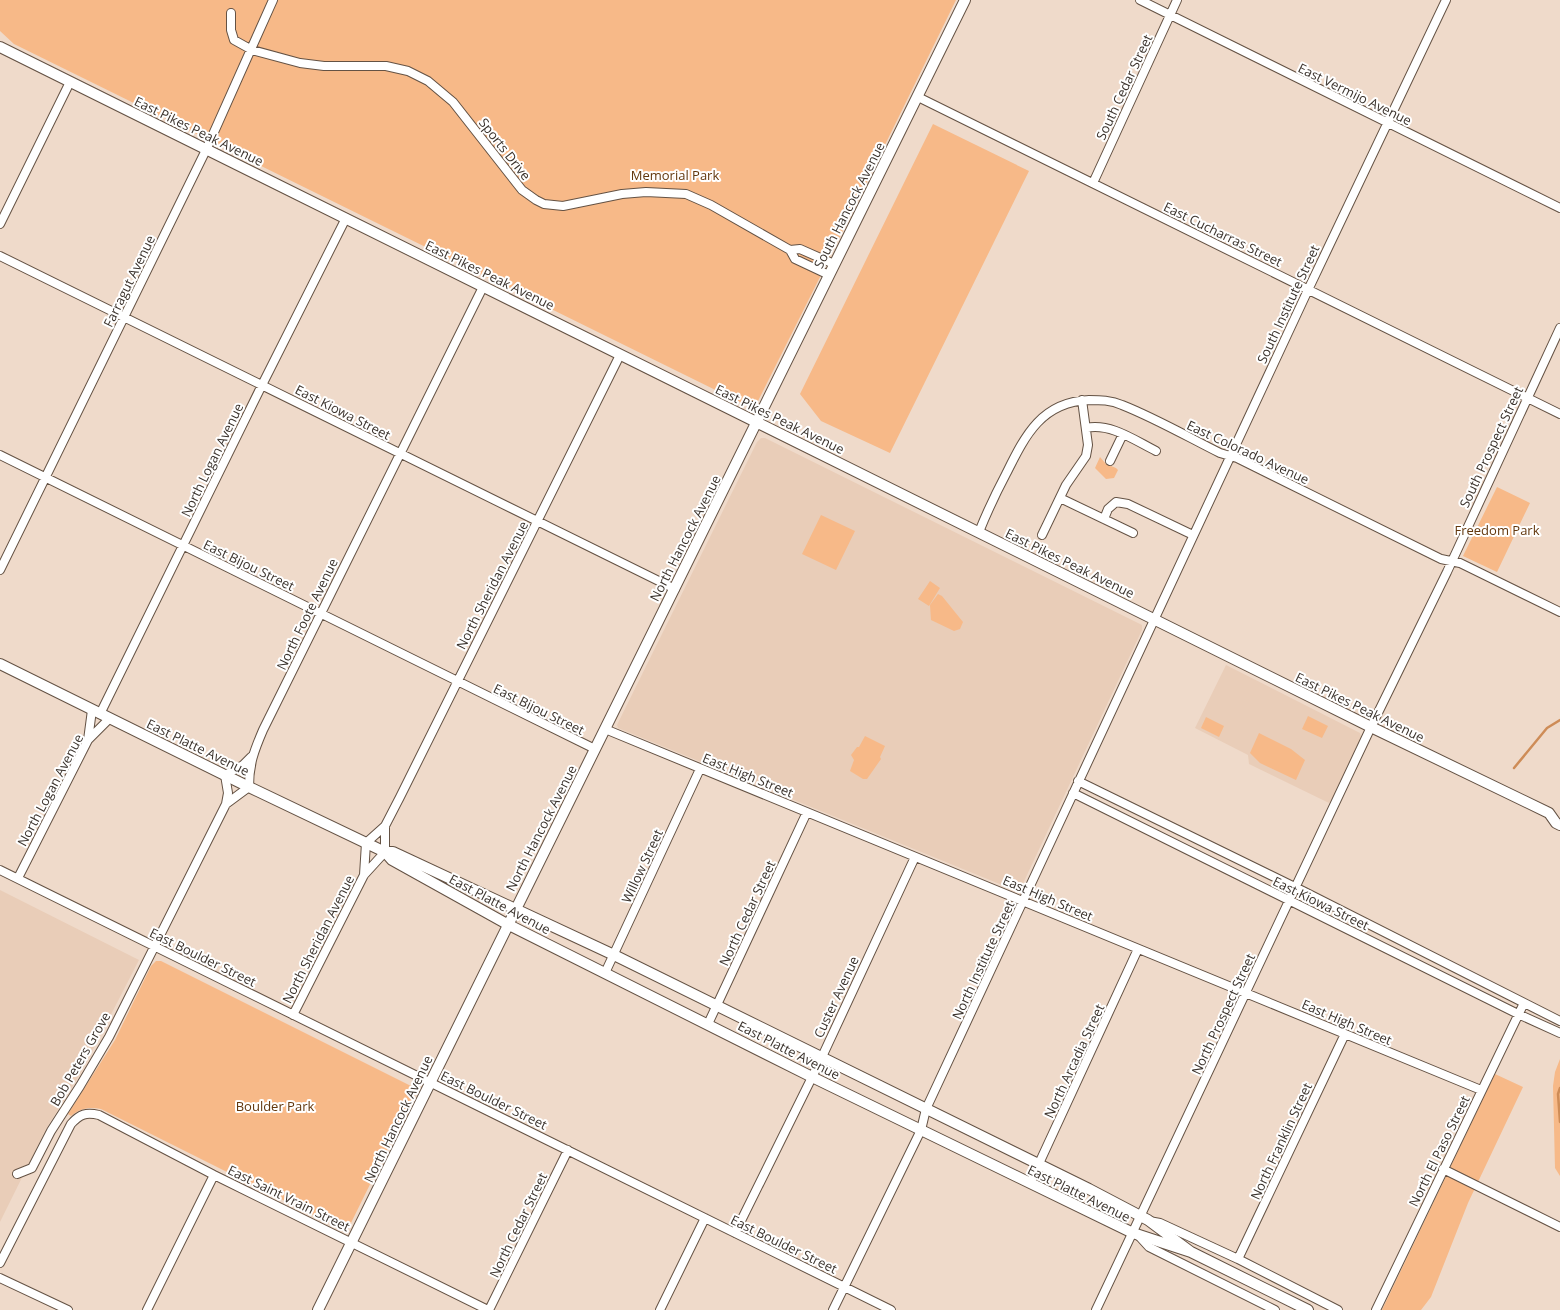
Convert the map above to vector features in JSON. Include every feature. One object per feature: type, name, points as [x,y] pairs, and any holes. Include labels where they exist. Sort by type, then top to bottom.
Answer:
[{"type":"main road","name":"South Hancock Avenue","points":[[758,423],[834,264],[965,0]]},
{"type":"main road","name":"East Pikes Peak Avenue","points":[[0,47],[1154,618],[1371,728],[1549,813],[1556,823],[1560,825]]},
{"type":"main road","name":"North Hancock Avenue","points":[[318,1310],[431,1083],[507,924],[758,423]]},
{"type":"main road","name":"East Platte Avenue","points":[[0,664],[366,844],[385,852],[393,852],[515,908],[614,955],[821,1059],[926,1109],[1144,1218],[1191,1252]]},
{"type":"main road","points":[[1549,813],[1560,811]]},
{"type":"main road","name":"East Platte Avenue","points":[[385,852],[392,860],[507,924],[812,1077],[1136,1235],[1191,1252],[1308,1310]]},
{"type":"street","name":"Farragut Avenue","points":[[0,570],[125,318],[206,150],[252,50],[273,0]]},
{"type":"street","name":"East Vermijo Avenue","points":[[1140,0],[1560,208]]},
{"type":"street","name":"South Cedar Street","points":[[1093,183],[1177,0]]},
{"type":"street","name":"South Institute Street","points":[[1154,618],[1386,123],[1446,0]]},
{"type":"street","name":"Sports Drive","points":[[231,12],[231,35],[238,43],[252,50],[300,63],[324,66],[386,66],[418,76],[437,87],[453,102],[522,190],[544,204],[563,206],[622,194],[646,192],[686,194],[703,200],[790,250],[800,249],[834,264]]},
{"type":"street","points":[[0,224],[70,82]]},
{"type":"street","name":"East Cucharras Street","points":[[918,97],[1560,414]]},
{"type":"street","name":"North Logan Avenue","points":[[18,878],[88,740],[96,712],[183,546],[346,218]]},
{"type":"street","name":"Sports Drive","points":[[790,250],[794,259],[829,275]]},
{"type":"street","name":"East Kiowa Street","points":[[0,256],[675,589]]},
{"type":"street","name":"North Foote Avenue","points":[[249,787],[249,767],[252,756],[321,613],[483,287]]},
{"type":"street","name":"South Prospect Street","points":[[1371,728],[1452,561],[1560,328]]},
{"type":"street","name":"North Sheridan Avenue","points":[[364,875],[366,844],[385,826],[620,355]]},
{"type":"street","points":[[1042,535],[1066,485],[1086,456],[1088,446],[1082,400]]},
{"type":"street","name":"East Colorado Avenue","points":[[979,532],[992,502],[1018,451],[1032,428],[1046,414],[1064,404],[1082,400],[1104,400],[1122,404],[1237,458],[1442,560],[1460,563],[1560,612]]},
{"type":"street","points":[[1086,428],[1095,426],[1105,428],[1123,434],[1156,450]]},
{"type":"street","points":[[1110,461],[1123,434]]},
{"type":"street","name":"East Bijou Street","points":[[0,455],[595,749]]},
{"type":"street","points":[[1060,498],[1133,533]]},
{"type":"street","points":[[1104,519],[1108,509],[1116,502],[1128,504],[1193,535]]},
{"type":"street","name":"North Institute Street","points":[[832,1310],[921,1130],[926,1109],[1024,901],[1154,618]]},
{"type":"street","name":"North Logan Avenue","points":[[88,740],[110,718]]},
{"type":"street","name":"North Prospect Street","points":[[1096,1310],[1136,1235],[1371,728]]},
{"type":"street","name":"East High Street","points":[[605,729],[1481,1090]]},
{"type":"street","points":[[155,946],[226,804],[228,793],[225,775],[243,765],[252,756]]},
{"type":"street","name":"Willow Street","points":[[605,973],[700,769]]},
{"type":"street","name":"East Kiowa Street","points":[[1078,781],[1296,888],[1560,1021]]},
{"type":"street","points":[[226,804],[249,787]]},
{"type":"street","name":"East Kiowa Street","points":[[1073,793],[1518,1014],[1560,1033]]},
{"type":"street","name":"North Cedar Street","points":[[708,1024],[807,812]]},
{"type":"street","name":"North Sheridan Avenue","points":[[294,1015],[364,875],[385,852],[385,826]]},
{"type":"street","name":"Custer Avenue","points":[[735,1233],[821,1059],[915,857]]},
{"type":"street","name":"East Boulder Street","points":[[0,870],[891,1310]]},
{"type":"street","name":"Bob Peters Grove","points":[[17,1174],[32,1168],[36,1162],[50,1131],[80,1086],[109,1037],[155,946]]},
{"type":"street","name":"North Arcadia Street","points":[[1030,1183],[1138,949]]},
{"type":"street","name":"North El Paso Street","points":[[1376,1310],[1524,1003]]},
{"type":"street","name":"North Franklin Street","points":[[1238,1259],[1345,1034]]},
{"type":"street","name":"East Saint Vrain Street","points":[[0,1263],[60,1142],[71,1124],[79,1115],[90,1113],[99,1115],[214,1175],[488,1310]]},
{"type":"street","name":"North Cedar Street","points":[[488,1310],[568,1150]]},
{"type":"street","points":[[1443,1170],[1560,1228]]},
{"type":"street","points":[[147,1310],[214,1175]]},
{"type":"street","points":[[660,1310],[705,1218]]},
{"type":"street","points":[[1144,1218],[1160,1223],[1238,1259],[1338,1310]]},
{"type":"street","points":[[1136,1235],[1148,1247],[1275,1310]]},
{"type":"street","points":[[0,1278],[68,1310]]},
{"type":"shaded area","points":[[761,438],[765,438],[1142,625],[1142,630],[1019,892],[618,728],[617,725],[757,442]]},
{"type":"shaded area","points":[[1226,665],[1360,733],[1362,740],[1333,801],[1329,803],[1249,764],[1248,755],[1195,728]]},
{"type":"shaded area","points":[[0,890],[139,960],[82,1071],[46,1129],[0,1222]]},
{"type":"green space","name":"Memorial Park","points":[[0,0],[956,0],[754,409],[14,44],[0,31]]},
{"type":"green space","points":[[933,124],[1029,171],[890,453],[821,421],[800,394]]},
{"type":"green space","points":[[1100,457],[1106,464],[1118,470],[1114,478],[1106,479],[1095,468]]},
{"type":"green space","name":"Freedom Park","points":[[1497,487],[1530,503],[1497,572],[1463,556]]},
{"type":"green space","points":[[821,515],[855,531],[836,570],[802,554]]},
{"type":"green space","points":[[930,581],[940,588],[929,606],[918,599]]},
{"type":"green space","points":[[938,594],[942,596],[963,622],[960,629],[954,631],[931,620],[930,605]]},
{"type":"green space","points":[[1308,716],[1328,726],[1322,738],[1302,729]]},
{"type":"green space","points":[[1206,717],[1224,726],[1219,737],[1201,728]]},
{"type":"green space","points":[[1259,733],[1291,749],[1305,760],[1296,780],[1260,763],[1250,753]]},
{"type":"green space","points":[[865,736],[885,746],[880,757],[881,759],[867,779],[863,779],[850,771],[854,760],[851,755],[857,747],[859,747]]},
{"type":"green space","name":"Boulder Park","points":[[156,961],[161,961],[417,1089],[347,1231],[101,1109],[85,1109],[78,1111],[71,1116],[68,1114],[115,1040],[151,966]]},
{"type":"green space","points":[[1560,1059],[1560,1176],[1555,1168],[1553,1086],[1555,1072]]},
{"type":"green space","points":[[1495,1074],[1523,1087],[1468,1203],[1431,1297],[1421,1310],[1382,1310]]},
{"type":"waterway","points":[[1514,768],[1547,728],[1560,720]]},
{"type":"waterway","points":[[1560,1088],[1558,1094],[1560,1122]]}]
